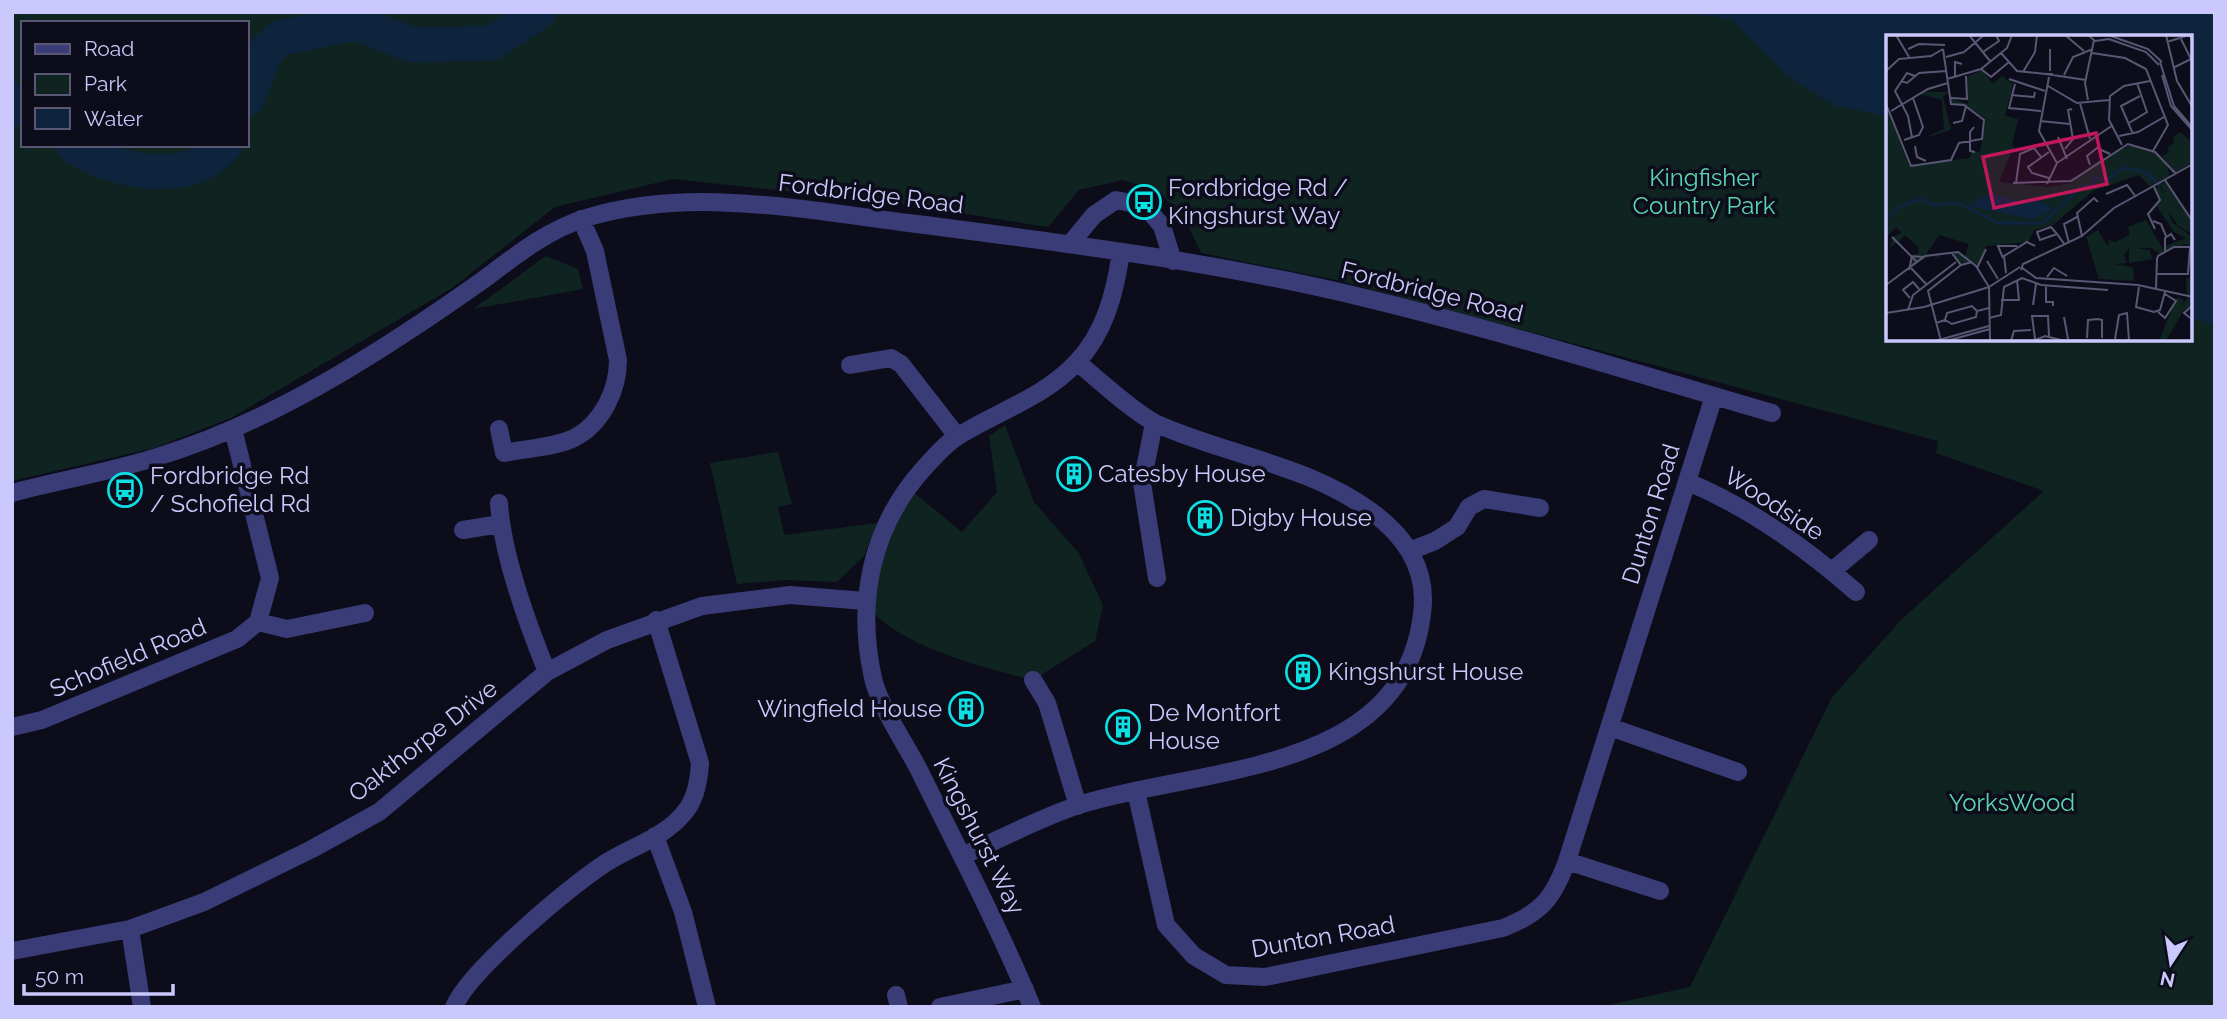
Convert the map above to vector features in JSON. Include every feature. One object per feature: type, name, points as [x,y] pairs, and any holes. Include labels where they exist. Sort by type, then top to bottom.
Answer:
[{"type":"street","points":[[1070,244],[1094,215],[1116,200],[1145,206],[1162,226],[1173,261]]},
{"type":"street","name":"Fordbridge Road","points":[[12,493],[156,457],[233,429],[285,406],[349,369],[481,281],[526,247],[581,219],[622,209],[682,202],[791,208],[1070,244],[1365,298],[1588,358],[1772,413]]},
{"type":"street","points":[[499,429],[504,453],[574,439],[606,407],[614,391],[618,378],[618,360],[595,251],[581,219]]},
{"type":"street","name":"Kingshurst Way","points":[[1032,1007],[962,856],[873,680],[865,601],[873,556],[888,518],[907,487],[957,436],[1054,384],[1077,362],[1093,342],[1108,313],[1121,252]]},
{"type":"street","points":[[850,365],[891,358],[901,364],[957,436]]},
{"type":"street","points":[[962,856],[1078,806],[1283,758],[1340,736],[1382,705],[1405,670],[1420,638],[1424,599],[1412,550],[1372,512],[1330,487],[1154,423],[1077,362]]},
{"type":"street","name":"Dunton Road","points":[[1136,791],[1166,925],[1194,956],[1226,975],[1265,977],[1503,928],[1529,918],[1555,892],[1567,861],[1714,396]]},
{"type":"street","points":[[1154,423],[1142,483],[1157,578]]},
{"type":"street","points":[[233,429],[270,578],[258,622],[287,629],[365,613]]},
{"type":"street","name":"Woodside","points":[[1688,482],[1722,496],[1832,571],[1856,592]]},
{"type":"street","points":[[1412,550],[1435,541],[1457,527],[1469,507],[1484,499],[1540,508]]},
{"type":"street","points":[[499,503],[500,524],[533,637],[547,672]]},
{"type":"street","points":[[463,530],[500,524]]},
{"type":"street","name":"Woodside","points":[[1832,571],[1869,540]]},
{"type":"street","name":"Oakthorpe Drive","points":[[12,951],[130,929],[204,902],[312,849],[379,812],[547,672],[607,640],[656,620],[702,606],[790,596],[865,601]]},
{"type":"street","points":[[454,1007],[483,969],[560,896],[606,863],[673,825],[687,811],[699,782],[700,763],[656,620]]},
{"type":"street","name":"Schofield Road","points":[[12,727],[42,720],[237,639],[258,622]]},
{"type":"street","points":[[1033,681],[1047,703],[1078,806]]},
{"type":"street","points":[[1610,727],[1738,772]]},
{"type":"street","points":[[654,836],[683,912],[707,1007]]},
{"type":"street","points":[[1567,861],[1660,891]]},
{"type":"street","points":[[130,929],[142,1007]]},
{"type":"street","points":[[940,1007],[1025,989]]},
{"type":"green space","name":"Kingfisher Country Park","points":[[12,12],[2215,12],[2215,1007],[1599,1007],[1690,987],[1832,697],[1902,619],[2044,491],[1936,453],[1938,441],[1336,280],[1201,253],[1187,223],[1160,192],[1123,180],[1079,190],[1048,227],[897,203],[673,179],[555,207],[452,288],[231,418],[154,448],[12,481]]},
{"type":"green space","points":[[546,256],[578,269],[583,289],[473,309]]},
{"type":"green space","points":[[1005,425],[1034,502],[1078,552],[1103,605],[1095,641],[1033,680],[990,669],[917,642],[878,617],[865,601],[907,487],[962,532],[997,492],[989,436]]},
{"type":"green space","points":[[778,452],[792,504],[778,507],[784,535],[877,523],[864,556],[837,582],[785,580],[737,584],[710,463]]},
{"type":"water","points":[[1677,12],[2215,12],[2215,325],[2192,318],[2192,35],[1886,35],[1886,116],[1835,106],[1786,75],[1731,19]]},
{"type":"waterway","points":[[248,96],[265,52],[280,38],[355,23],[413,45],[492,43],[539,12]]},
{"type":"waterway","points":[[12,101],[21,108]]},
{"type":"waterway","points":[[76,147],[119,166],[155,171],[189,168],[207,160],[223,147]]},
{"type":"place","name":"Fordbridge Rd / Kingshurst Way","points":[[1144,202]]},
{"type":"place","name":"Catesby House","points":[[1074,474]]},
{"type":"place","name":"Fordbridge Rd / Schofield Rd","points":[[125,490]]},
{"type":"place","name":"Digby House","points":[[1205,518]]},
{"type":"place","name":"Kingshurst House","points":[[1303,672]]},
{"type":"place","name":"Wingfield House","points":[[966,709]]},
{"type":"place","name":"De Montfort House","points":[[1123,727]]},
{"type":"park label","name":"YorksWood","points":[[2012,803]]}]
